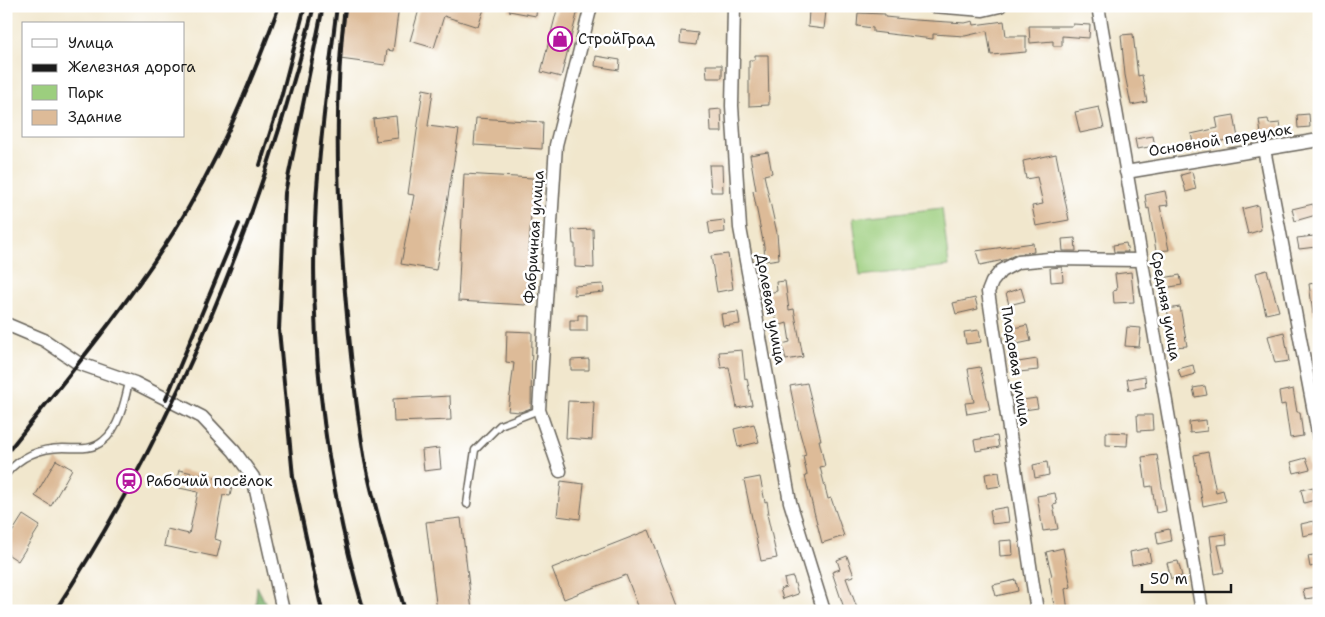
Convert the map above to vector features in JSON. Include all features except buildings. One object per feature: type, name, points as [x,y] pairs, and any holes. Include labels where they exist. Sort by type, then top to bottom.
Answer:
[{"type":"street","name":"Фабричная улица","points":[[560,471],[539,410],[556,145],[591,6]]},
{"type":"street","name":"Долевая улица","points":[[734,6],[732,106],[740,228],[790,502],[824,611]]},
{"type":"street","points":[[934,6],[982,8],[1000,6]]},
{"type":"street","name":"Средняя улица","points":[[1098,6],[1202,611]]},
{"type":"street","name":"Основной переулок","points":[[1126,172],[1319,140]]},
{"type":"street","points":[[1264,149],[1319,438]]},
{"type":"street","name":"Плодовая улица","points":[[1037,611],[988,292],[992,282],[1001,271],[1018,262],[1141,260]]},
{"type":"street","points":[[6,324],[44,340],[78,363],[134,383],[202,417],[234,451],[253,477],[283,611]]},
{"type":"lane","points":[[6,474],[18,460],[39,452],[61,448],[86,449],[104,441],[121,414],[129,382]]},
{"type":"lane","points":[[467,504],[475,450],[500,425],[539,410]]},
{"type":"green space","points":[[942,208],[949,266],[860,276],[853,218]]},
{"type":"green space","points":[[257,586],[268,608],[269,611],[255,611]]},
{"type":"railway","points":[[6,454],[113,318],[173,233],[219,151],[257,65],[279,6]]},
{"type":"railway","points":[[260,165],[282,94],[305,6]]},
{"type":"railway","points":[[55,611],[99,541],[139,469],[176,395],[210,319],[268,165],[314,6]]},
{"type":"railway","points":[[322,611],[293,477],[279,330],[285,193],[323,6]]},
{"type":"railway","points":[[337,6],[316,202],[314,254],[317,357],[322,409],[339,511],[364,611]]},
{"type":"railway","points":[[345,6],[339,75],[338,178],[350,349],[365,461],[378,518],[405,611]]},
{"type":"railway","points":[[166,399],[239,224]]},
{"type":"place","name":"СтройГрад","points":[[560,39]]},
{"type":"place","name":"Рабочий посёлок","points":[[129,481]]}]
